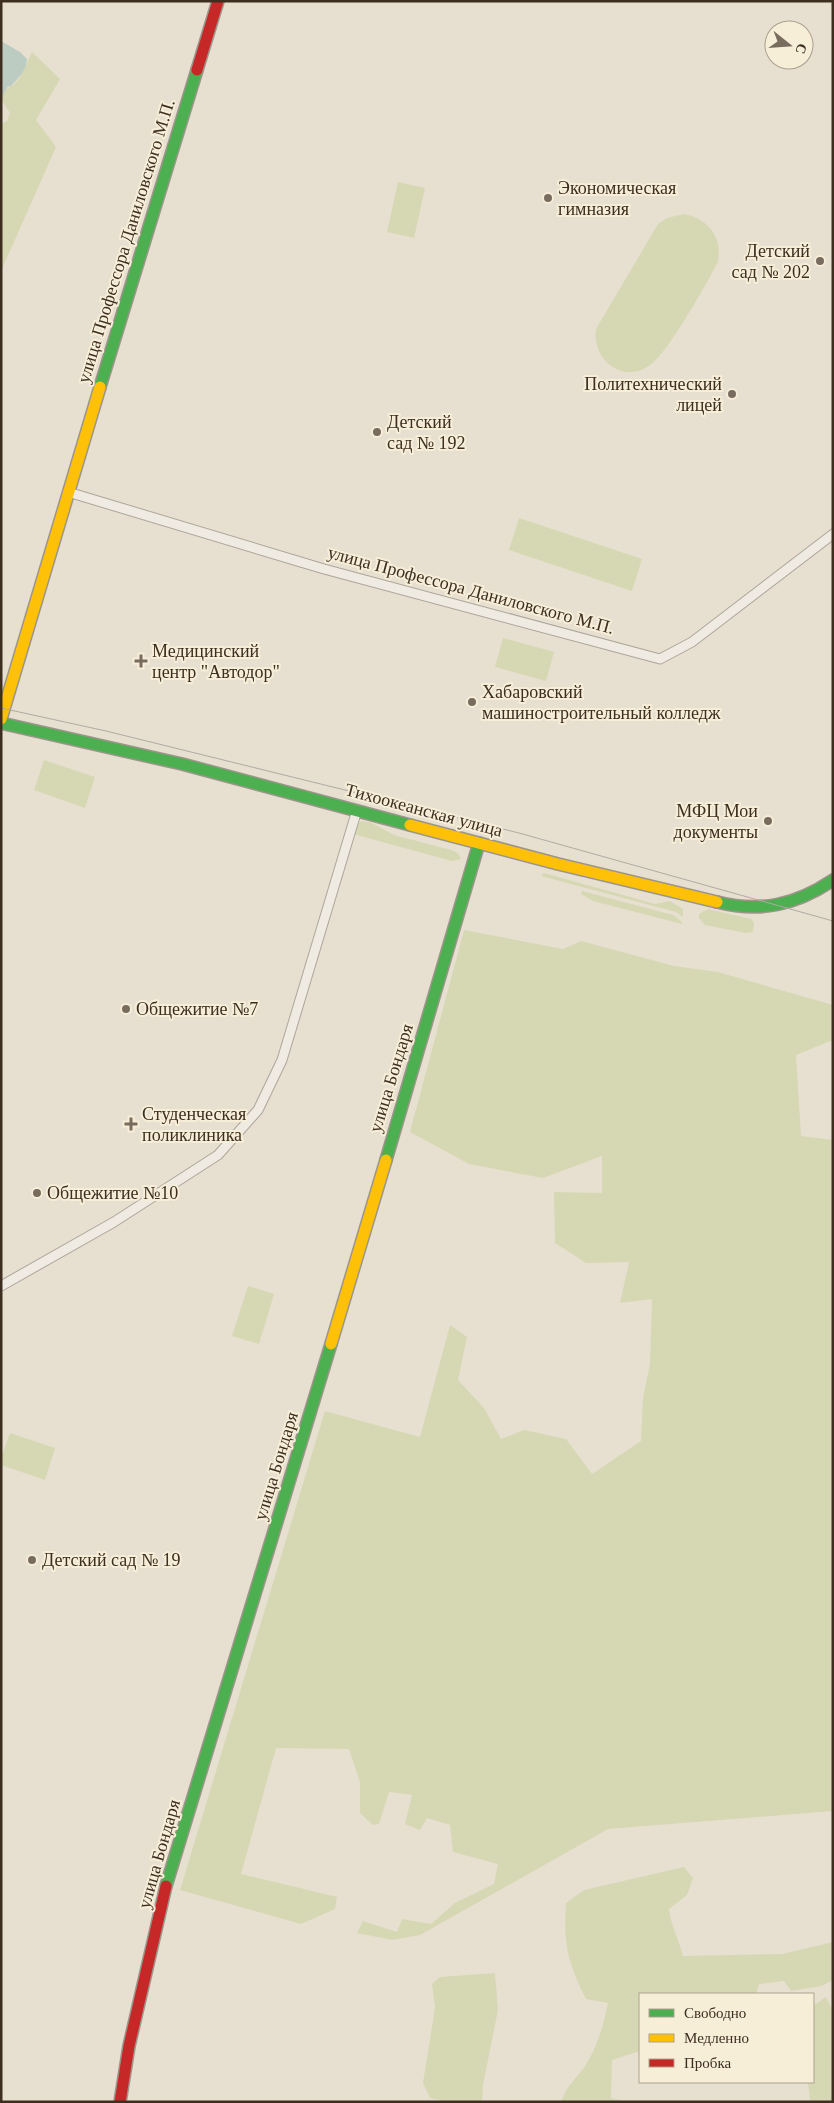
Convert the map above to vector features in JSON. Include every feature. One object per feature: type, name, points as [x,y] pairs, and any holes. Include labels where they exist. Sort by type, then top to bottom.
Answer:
[{"type":"main road","name":"улица Профессора Даниловского М.П.","points":[[1,718],[218,1]]},
{"type":"main road","name":"Тихоокеанская улица","points":[[1,724],[182,764],[478,843],[695,898],[750,909],[792,904],[820,890],[833,880]]},
{"type":"main road","name":"улица Бондаря","points":[[120,2102],[129,2046],[164,1891],[354,1267],[478,843]]},
{"type":"street","name":"улица Профессора Даниловского М.П.","points":[[68,492],[324,569],[660,659],[692,642],[833,534]]},
{"type":"street","points":[[1,1286],[114,1222],[218,1155],[258,1110],[282,1060],[357,810]]},
{"type":"green space","points":[[32,52],[60,79],[36,120],[56,147],[1,271],[1,124],[7,121],[10,113],[1,99],[7,89],[18,80]]},
{"type":"green space","points":[[398,182],[425,188],[414,238],[387,232]]},
{"type":"green space","points":[[684,214],[700,220],[712,230],[718,245],[718,262],[686,317],[658,358],[650,365],[635,372],[616,369],[600,354],[596,339],[596,329],[658,224],[667,218]]},
{"type":"green space","points":[[519,518],[642,559],[632,591],[509,550]]},
{"type":"green space","points":[[503,638],[554,652],[546,681],[495,667]]},
{"type":"green space","points":[[44,760],[95,777],[85,808],[34,790]]},
{"type":"green space","points":[[362,821],[372,823],[394,835],[451,850],[458,853],[461,859],[452,861],[353,834],[357,824]]},
{"type":"green space","points":[[544,873],[655,904],[670,901],[683,909],[683,917],[676,912],[541,876]]},
{"type":"green space","points":[[582,891],[673,915],[682,924],[593,901],[581,894]]},
{"type":"green space","points":[[708,909],[751,919],[754,923],[753,932],[746,933],[705,925],[699,918],[699,914]]},
{"type":"green space","points":[[464,930],[563,949],[581,941],[674,966],[718,972],[833,1005],[833,1040],[796,1055],[801,1136],[833,1140],[833,1811],[608,1829],[420,1935],[392,1940],[357,1933],[363,1921],[397,1932],[402,1919],[431,1924],[455,1903],[494,1884],[498,1864],[453,1852],[450,1825],[427,1818],[420,1830],[405,1824],[412,1795],[389,1792],[379,1824],[373,1825],[360,1813],[360,1782],[349,1749],[276,1748],[241,1874],[337,1897],[335,1909],[301,1924],[180,1890],[325,1411],[420,1437],[450,1325],[467,1337],[458,1380],[484,1408],[501,1439],[524,1430],[566,1439],[592,1474],[641,1441],[643,1398],[650,1364],[652,1299],[620,1303],[629,1262],[586,1263],[555,1243],[554,1192],[602,1193],[602,1156],[543,1178],[469,1164],[410,1132]]},
{"type":"green space","points":[[248,1286],[274,1294],[259,1344],[232,1336]]},
{"type":"green space","points":[[10,1433],[55,1448],[45,1480],[1,1465],[1,1458]]},
{"type":"green space","points":[[684,1867],[693,1878],[687,1895],[669,1909],[671,1921],[683,1956],[782,1954],[833,1942],[833,1980],[822,1986],[791,1991],[784,1981],[759,1984],[756,1993],[639,1993],[639,2051],[612,2060],[611,2098],[627,2102],[561,2102],[569,2087],[585,2066],[597,2043],[608,2003],[586,1999],[568,1953],[565,1930],[566,1903],[584,1890]]},
{"type":"green space","points":[[495,1973],[498,2010],[483,2085],[482,2102],[447,2102],[430,2098],[423,2083],[435,2008],[432,1984],[440,1977]]},
{"type":"green space","points":[[826,1997],[833,2011],[833,2102],[810,2102],[808,2083],[814,2083],[814,2005]]},
{"type":"shaded area","points":[[1,41],[20,52],[27,59],[19,78],[10,87],[8,86],[1,99]]},
{"type":"tram line","points":[[1,708],[106,731],[519,833],[833,921]]},
{"type":"traffic: fast","points":[[100,387],[197,70]]},
{"type":"traffic: fast","points":[[1,723],[182,764],[410,825]]},
{"type":"traffic: fast","points":[[386,1160],[479,843]]},
{"type":"traffic: fast","points":[[717,902],[748,907],[777,904],[805,896],[833,880]]},
{"type":"traffic: fast","points":[[166,1886],[331,1344]]},
{"type":"traffic: slow","points":[[1,719],[100,387]]},
{"type":"traffic: slow","points":[[410,825],[558,864],[717,902]]},
{"type":"traffic: slow","points":[[331,1344],[386,1160]]},
{"type":"traffic: jam","points":[[197,70],[218,1]]},
{"type":"traffic: jam","points":[[120,2102],[129,2046],[166,1886]]},
{"type":"place","name":"Экономическая гимназия","points":[[548,198]]},
{"type":"place","name":"Детский сад № 202","points":[[820,261]]},
{"type":"place","name":"Политехнический лицей","points":[[732,394]]},
{"type":"place","name":"Детский сад № 192","points":[[377,432]]},
{"type":"place","name":"Медицинский центр \"Автодор\"","points":[[141,661]]},
{"type":"place","name":"Хабаровский машиностроительный колледж","points":[[472,702]]},
{"type":"place","name":"МФЦ Мои документы","points":[[768,821]]},
{"type":"place","name":"Общежитие №7","points":[[126,1009]]},
{"type":"place","name":"Студенческая поликлиника","points":[[131,1124]]},
{"type":"place","name":"Общежитие №10","points":[[37,1193]]},
{"type":"place","name":"Детский сад № 19","points":[[32,1560]]}]
